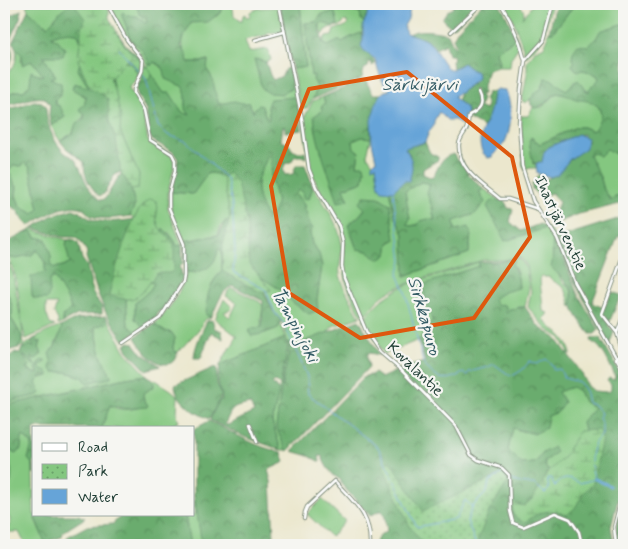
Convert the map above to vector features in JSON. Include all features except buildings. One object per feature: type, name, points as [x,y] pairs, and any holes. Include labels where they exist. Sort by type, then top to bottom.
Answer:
[{"type":"street","points":[[107,4],[127,40],[143,60],[142,71],[134,93],[144,110],[150,140],[172,154],[176,160],[169,193],[169,208],[184,244],[185,251],[183,282],[165,312],[153,324],[124,343]]},
{"type":"street","name":"Kovalantie","points":[[278,4],[302,119],[309,169],[316,187],[339,226],[344,243],[342,266],[344,278],[368,333],[380,352],[402,371],[456,426],[471,455],[478,460],[502,468],[509,475],[510,511],[513,523],[523,527],[555,513],[570,519],[578,532],[582,545]]},
{"type":"street","points":[[451,32],[481,4]]},
{"type":"street","name":"Ihastjärventie","points":[[500,4],[510,20],[525,61],[521,89],[519,140],[522,166],[534,201],[557,238],[575,283],[624,372]]},
{"type":"street","points":[[525,61],[543,41],[554,4]]},
{"type":"street","points":[[255,40],[284,32]]},
{"type":"street","points":[[479,92],[482,98],[481,107],[478,111],[469,115],[467,129],[459,142],[464,164],[472,177],[500,199],[508,199],[539,210]]},
{"type":"street","points":[[616,359],[624,353],[617,333],[602,314],[624,254]]},
{"type":"street","points":[[617,333],[624,314]]},
{"type":"street","points":[[250,424],[257,442]]},
{"type":"street","points":[[304,518],[307,506],[335,481],[366,518],[369,527],[370,545]]},
{"type":"street","points":[[616,545],[614,527],[624,487]]},
{"type":"highlighted area","points":[[407,72],[512,157],[530,237],[474,318],[360,338],[289,293],[271,186],[309,89]]},
{"type":"green space","points":[[26,4],[72,4],[61,10],[47,26],[28,10]]},
{"type":"green space","points":[[72,4],[105,4],[109,10],[105,15],[126,45],[140,57],[142,62],[142,69],[139,75],[130,64],[121,61],[111,73],[126,168],[114,176],[104,194],[99,196],[88,180],[84,162],[60,141],[73,133],[76,123],[82,121],[85,115],[79,109],[84,105],[86,97],[72,89],[74,83],[89,88],[78,70],[82,53],[85,50],[77,33],[57,34],[51,37],[57,39],[65,49],[63,56],[43,56],[56,76],[50,78],[61,83],[60,93],[54,100],[56,105],[60,106],[65,117],[51,126],[50,105],[45,98],[34,98],[5,105],[5,95],[24,91],[30,84],[31,71],[40,76],[43,75],[32,61],[22,65],[22,55],[16,49],[13,41],[28,10],[47,26],[61,10]]},
{"type":"green space","points":[[74,4],[105,4],[109,10],[109,18],[125,46],[151,71],[150,79],[147,80],[129,59],[110,79],[121,118],[120,131],[139,175],[138,189],[131,190],[121,174],[116,139],[109,121],[108,100],[103,94],[99,94],[96,90],[90,88],[78,60],[81,31],[85,19]]},
{"type":"green space","points":[[109,4],[159,4],[159,7],[154,8],[145,23],[137,16],[123,18],[130,40],[140,47],[151,65],[154,62],[159,65],[175,82],[184,87],[186,109],[191,116],[182,112],[170,94],[164,93],[157,85],[142,56],[129,41],[118,23]]},
{"type":"green space","points":[[148,4],[154,8],[158,7],[159,4],[220,4],[222,11],[208,22],[191,23],[181,46],[187,55],[188,62],[208,60],[207,70],[212,77],[219,104],[234,101],[249,103],[253,112],[259,105],[262,106],[267,120],[269,119],[268,104],[270,99],[294,97],[297,100],[302,130],[285,132],[285,127],[283,126],[281,141],[289,144],[295,151],[305,152],[306,158],[295,156],[291,162],[285,164],[283,171],[285,175],[293,174],[296,165],[305,165],[313,186],[309,199],[303,198],[302,191],[299,190],[296,193],[304,205],[310,227],[313,228],[310,233],[312,244],[319,254],[322,266],[317,299],[318,310],[309,314],[292,302],[281,290],[262,278],[255,276],[270,305],[281,320],[278,328],[251,336],[249,331],[252,328],[262,327],[263,301],[233,286],[222,295],[211,317],[206,315],[209,291],[222,271],[222,250],[218,249],[215,260],[208,268],[198,272],[186,272],[184,241],[219,235],[225,221],[229,221],[231,206],[229,190],[222,178],[216,174],[208,173],[193,194],[171,192],[178,159],[173,152],[152,140],[149,135],[146,111],[136,89],[146,66],[164,93],[170,93],[182,112],[190,115],[186,109],[184,87],[165,79],[164,70],[161,66],[154,62],[151,66],[140,48],[130,41],[121,14],[123,12],[127,16],[137,16],[145,23],[147,22],[140,15],[136,6]],"holes":[[[270,153],[271,179],[276,207],[272,215],[266,216],[259,200],[257,184],[268,154]]]},
{"type":"green space","points":[[280,4],[300,4],[306,67],[292,69]]},
{"type":"green space","points":[[300,4],[332,4],[339,12],[347,5],[348,11],[360,12],[364,23],[362,33],[328,46],[323,43],[325,37],[332,36],[334,30],[349,23],[345,21],[340,26],[328,28],[323,35],[319,25],[323,23],[328,24],[322,14],[316,22],[305,23],[311,75],[314,75],[313,79],[318,87],[307,108],[301,108],[292,69],[306,67]]},
{"type":"green space","points":[[332,4],[372,4],[364,23],[360,12],[348,11],[345,5],[339,12]]},
{"type":"green space","points":[[454,4],[476,4],[456,26],[451,27],[442,19],[447,11],[453,8]]},
{"type":"green space","points":[[482,4],[499,4],[516,37],[496,52],[499,62],[498,67],[488,70],[483,85],[483,94],[478,89],[482,99],[479,107],[485,110],[487,105],[484,99],[488,92],[494,91],[490,113],[483,127],[469,119],[466,108],[457,100],[460,93],[476,81],[469,67],[460,64],[453,69],[453,55],[448,55],[445,44],[436,49],[420,37],[408,34],[412,32],[433,31],[448,34],[454,47],[456,45],[453,38],[458,29]]},
{"type":"green space","points":[[503,4],[519,4],[524,12],[522,18],[531,4],[552,4],[542,40],[526,57],[513,19]]},
{"type":"green space","points":[[556,4],[577,4],[553,32],[549,32]]},
{"type":"green space","points":[[577,4],[624,4],[624,25],[621,24],[601,31],[572,65],[577,71],[584,70],[597,75],[599,79],[589,92],[575,81],[566,90],[543,83],[542,88],[526,103],[522,101],[527,74],[527,61],[536,50],[544,46],[548,38],[547,34],[553,32]]},
{"type":"green space","points":[[222,6],[233,8],[234,16],[239,21],[242,21],[243,15],[245,14],[246,17],[250,16],[250,12],[259,8],[279,7],[284,32],[268,33],[267,35],[245,40],[249,52],[268,49],[271,60],[266,62],[255,59],[262,89],[283,90],[294,86],[297,100],[294,97],[268,104],[269,120],[267,120],[262,106],[254,112],[249,103],[219,104],[207,70],[208,60],[188,62],[183,42],[191,23],[217,16],[222,11]]},
{"type":"green space","points":[[22,10],[9,42],[13,53],[12,60],[4,70],[4,51],[8,47],[8,17]]},
{"type":"green space","points":[[335,12],[338,25],[332,26],[323,23],[319,25],[323,43],[328,46],[362,33],[362,43],[375,64],[372,66],[372,63],[369,62],[368,67],[364,69],[362,78],[313,99],[317,87],[313,79],[314,75],[311,76],[305,23],[316,22],[322,14]]},
{"type":"green space","points":[[621,24],[624,25],[624,146],[617,155],[607,149],[600,156],[593,153],[589,155],[610,200],[624,192],[624,203],[579,214],[557,223],[548,212],[556,210],[559,202],[553,196],[553,193],[548,194],[542,199],[532,189],[532,184],[538,175],[547,179],[555,175],[584,148],[588,140],[583,134],[576,135],[549,147],[542,163],[533,164],[529,141],[531,137],[540,144],[576,127],[583,127],[593,131],[599,122],[601,113],[598,106],[594,103],[557,93],[544,104],[535,108],[531,105],[530,100],[542,88],[545,78],[551,79],[566,90],[578,80],[585,90],[589,92],[589,89],[599,79],[597,75],[584,70],[577,71],[572,65],[575,62],[572,59],[573,52],[578,45],[589,46],[600,31]]},
{"type":"green space","points":[[77,33],[85,50],[90,88],[74,83],[86,97],[84,116],[76,124],[73,133],[60,141],[51,126],[65,117],[54,100],[60,96],[62,89],[49,78],[43,56],[59,55],[50,38],[56,34]]},
{"type":"green space","points":[[516,37],[519,46],[511,58],[510,67],[498,67],[499,62],[496,52]]},
{"type":"green space","points":[[16,49],[22,55],[21,62],[32,61],[43,75],[32,75],[30,84],[24,91],[17,91],[4,96],[4,74],[14,64]]},
{"type":"green space","points":[[254,59],[266,62],[273,80],[282,76],[285,69],[289,68],[293,86],[291,89],[286,90],[282,94],[270,93],[262,89]]},
{"type":"green space","points":[[121,61],[130,64],[139,75],[129,87],[143,113],[148,141],[172,155],[175,163],[168,192],[168,209],[182,245],[177,246],[168,232],[161,239],[130,216],[135,205],[131,190],[135,166],[120,131],[111,73]]},
{"type":"green space","points":[[365,79],[373,94],[381,94],[373,115],[371,138],[362,137],[353,141],[354,148],[359,152],[357,165],[364,165],[363,181],[344,188],[349,200],[338,202],[320,149],[314,116],[322,111],[321,107],[325,103],[323,97]]},
{"type":"green space","points":[[557,93],[589,101],[598,106],[601,120],[593,131],[583,127],[576,127],[540,144],[532,138],[533,164],[536,164],[536,168],[525,170],[523,166],[521,116],[528,116],[533,107],[542,107]]},
{"type":"green space","points":[[323,97],[325,103],[315,128],[334,187],[344,188],[363,181],[365,170],[357,165],[359,152],[353,148],[353,141],[362,137],[371,138],[367,155],[376,165],[379,186],[389,190],[395,217],[404,234],[405,276],[469,253],[471,233],[469,228],[455,230],[454,221],[475,214],[484,202],[479,192],[484,189],[500,200],[505,241],[533,231],[549,229],[556,239],[553,240],[553,256],[556,268],[560,278],[571,290],[572,306],[565,289],[549,277],[542,275],[540,277],[543,311],[548,313],[544,319],[565,340],[571,353],[570,355],[561,338],[546,329],[528,307],[531,291],[527,266],[518,257],[503,260],[483,260],[418,280],[479,262],[479,266],[442,278],[433,322],[419,340],[384,354],[363,319],[380,301],[413,282],[387,293],[362,316],[346,282],[344,267],[345,242],[341,224],[318,188],[309,163],[303,120],[313,101]],"holes":[[[365,208],[389,243],[387,255],[373,255],[368,251],[357,249],[348,225]]]},
{"type":"green space","points":[[34,101],[42,102],[46,106],[47,118],[56,142],[64,152],[75,159],[88,186],[100,200],[105,199],[119,176],[135,170],[139,175],[131,189],[135,205],[130,216],[99,218],[91,216],[79,207],[72,207],[52,212],[29,226],[14,207],[4,205],[4,110]],"holes":[[[25,163],[30,167],[39,209],[34,214],[20,206],[16,195],[17,186],[8,172],[14,165],[21,166]]]},
{"type":"green space","points":[[425,142],[430,153],[438,157],[438,160],[423,169],[423,174],[432,178],[445,157],[454,154],[457,161],[461,160],[469,175],[484,189],[479,192],[485,202],[475,214],[454,221],[455,230],[469,227],[471,233],[469,253],[405,276],[404,234],[395,217],[389,190],[393,191],[410,155],[405,148]],"holes":[[[421,182],[430,185],[428,194],[435,220],[428,219],[420,221],[418,225],[410,226],[407,224],[410,219],[405,191]]]},
{"type":"green space","points":[[624,146],[624,192],[611,200],[604,190],[601,179],[589,155],[593,153],[600,156],[607,149],[617,155]]},
{"type":"green space","points":[[270,153],[271,179],[276,207],[272,215],[266,216],[259,200],[257,184]]},
{"type":"green space","points":[[25,163],[30,167],[39,209],[34,214],[20,205],[16,193],[17,189],[8,172],[14,165],[21,166]]},
{"type":"green space","points":[[208,173],[220,174],[225,180],[229,221],[221,226],[218,235],[184,241],[172,212],[171,192],[193,194]]},
{"type":"green space","points":[[229,173],[237,183],[247,223],[249,263],[271,290],[260,292],[222,271],[223,244],[230,216],[223,177]]},
{"type":"green space","points":[[421,182],[430,184],[428,194],[435,221],[410,226],[407,224],[405,191]]},
{"type":"green space","points":[[313,186],[330,212],[339,233],[342,244],[340,275],[360,317],[333,326],[327,333],[298,344],[287,342],[283,324],[273,312],[255,276],[277,286],[309,314],[317,299],[322,266],[319,254],[312,244],[310,233],[312,231],[307,220],[304,205],[296,193],[299,190],[303,191],[309,199]]},
{"type":"green space","points":[[364,196],[379,197],[390,204],[395,240],[389,243],[387,255],[381,259],[368,251],[357,249],[348,225],[365,209],[359,203]]},
{"type":"green space","points":[[150,199],[156,201],[157,204],[158,225],[174,243],[174,269],[170,273],[157,273],[142,293],[133,298],[119,298],[109,295],[124,242],[136,215]]},
{"type":"green space","points":[[504,199],[508,208],[513,209],[510,222],[521,231],[540,224],[546,228],[505,241],[487,206],[492,201]]},
{"type":"green space","points":[[73,209],[91,219],[99,221],[135,219],[161,239],[163,228],[177,246],[182,245],[183,264],[180,266],[183,278],[164,310],[159,311],[157,314],[157,318],[144,328],[135,319],[135,303],[150,290],[154,283],[150,282],[126,300],[128,325],[137,332],[124,341],[106,313],[86,257],[87,252],[80,241],[74,237],[63,237],[33,228],[51,216]]},
{"type":"green space","points":[[624,217],[624,238],[618,236],[592,303],[604,308],[611,292],[621,295],[608,325],[614,332],[609,345],[575,283],[557,238]]},
{"type":"green space","points":[[31,229],[67,240],[66,247],[71,264],[55,268],[51,266],[51,256],[32,231],[29,231]]},
{"type":"green space","points":[[32,231],[36,237],[46,239],[51,256],[51,266],[55,268],[70,264],[66,247],[67,240],[72,239],[78,243],[82,259],[87,266],[93,294],[102,307],[102,314],[77,315],[63,323],[63,316],[71,309],[69,302],[54,277],[49,280],[50,292],[47,299],[34,299],[32,297],[31,277],[45,272],[45,263],[37,249],[32,255],[17,259],[8,257],[4,244]]},
{"type":"green space","points":[[556,239],[577,293],[599,330],[595,334],[590,334],[578,318],[572,305],[572,291],[551,267],[553,240]]},
{"type":"green space","points":[[218,248],[222,250],[222,271],[214,280],[207,315],[211,317],[204,320],[201,327],[178,352],[174,352],[175,338],[172,333],[162,330],[154,324],[174,300],[186,272],[197,273]]},
{"type":"green space","points":[[37,249],[45,263],[45,273],[49,280],[55,277],[71,309],[63,316],[63,323],[58,325],[58,320],[54,313],[57,304],[46,304],[46,313],[50,324],[55,326],[26,339],[15,277],[8,257],[17,259],[32,255]]},
{"type":"green space","points":[[517,258],[526,267],[529,288],[525,307],[519,307],[506,314],[492,299],[504,292],[519,287],[517,272],[512,264],[515,261],[513,259]]},
{"type":"green space","points":[[7,260],[13,273],[22,327],[24,345],[19,348],[22,342],[19,331],[11,318],[13,310],[5,284],[4,268],[7,265]]},
{"type":"green space","points":[[515,260],[512,264],[518,277],[519,288],[504,292],[493,299],[498,306],[501,304],[506,306],[506,313],[509,309],[525,307],[539,327],[556,338],[581,372],[588,386],[594,391],[607,392],[611,390],[611,385],[607,381],[609,378],[614,380],[615,376],[603,352],[591,339],[600,337],[624,379],[624,476],[611,527],[614,545],[373,545],[381,534],[387,532],[385,517],[381,510],[370,516],[341,484],[341,480],[329,470],[322,456],[319,456],[320,462],[309,456],[292,451],[365,376],[374,373],[381,378],[405,367],[425,362],[419,340],[432,321],[422,285],[479,266],[479,262]],"holes":[[[572,387],[579,391],[584,402],[594,408],[582,422],[585,435],[554,470],[547,470],[544,462],[556,453],[554,447],[543,453],[535,463],[522,464],[508,450],[513,428],[534,434],[546,428],[548,416],[558,412],[564,402],[558,392]]]},
{"type":"green space","points":[[4,282],[12,305],[11,318],[21,335],[22,342],[18,348],[4,352]]},
{"type":"green space","points":[[150,282],[154,283],[150,290],[135,303],[135,319],[144,328],[137,332],[128,325],[126,300]]},
{"type":"green space","points":[[232,288],[260,302],[263,306],[261,319],[262,334],[278,328],[280,323],[285,338],[220,365],[230,347],[234,344],[235,337],[238,337],[215,319],[224,299],[232,307],[231,310],[224,312],[230,318],[237,303],[226,296]]},
{"type":"green space","points":[[106,316],[109,321],[107,323],[95,327],[101,356],[111,376],[110,378],[87,383],[83,377],[66,372],[53,372],[50,367],[52,363],[49,354],[55,347],[62,326],[77,319]]},
{"type":"green space","points":[[359,320],[380,355],[369,353],[367,356],[369,367],[288,451],[286,450],[276,427],[281,389],[290,348],[287,342],[298,344]]},
{"type":"green space","points":[[109,321],[126,352],[147,375],[126,378],[4,406],[4,403],[41,393],[36,383],[40,378],[49,376],[38,367],[45,360],[42,360],[35,366],[37,374],[26,369],[29,368],[23,356],[29,361],[32,356],[37,357],[41,341],[37,342],[34,348],[22,348],[40,335],[62,326],[55,347],[51,350],[53,372],[66,372],[83,377],[111,376],[101,356],[95,326]]},
{"type":"green space","points":[[207,321],[213,321],[214,328],[222,331],[223,339],[211,332],[201,358],[194,358]]},
{"type":"green space","points":[[154,324],[162,330],[172,333],[175,338],[174,352],[178,352],[171,363],[165,364],[155,360],[145,352],[135,337]]},
{"type":"green space","points":[[36,338],[37,342],[41,342],[39,347],[42,354],[36,359],[31,357],[35,364],[33,365],[23,356],[30,366],[26,369],[37,374],[35,366],[42,360],[45,360],[38,367],[49,373],[49,376],[40,378],[36,383],[41,393],[4,403],[4,375],[7,362],[10,356],[15,352],[20,353],[22,348],[26,348],[29,345],[34,347],[31,342]]},
{"type":"green space","points":[[285,338],[288,347],[280,386],[275,381],[272,383],[279,391],[272,422],[281,450],[245,437],[210,420],[222,398],[218,382],[220,365]],"holes":[[[250,404],[254,412],[228,425],[225,424],[236,407]]]},
{"type":"green space","points":[[129,342],[134,343],[141,352],[160,366],[146,370],[128,351],[125,344]]},
{"type":"green space","points":[[288,347],[290,348],[281,389],[276,427],[286,450],[281,450],[272,422]]},
{"type":"green space","points":[[215,367],[217,369],[217,384],[222,395],[209,419],[187,406],[176,391],[175,385]]},
{"type":"green space","points":[[147,375],[153,380],[154,386],[143,394],[144,400],[148,405],[147,407],[125,409],[110,405],[103,426],[32,426],[32,444],[23,436],[21,449],[18,453],[15,454],[10,450],[8,451],[11,478],[8,487],[4,491],[4,406],[126,378]]},
{"type":"green space","points":[[153,380],[178,396],[177,414],[179,422],[169,426],[103,426],[109,405],[119,409],[128,409],[138,408],[147,404],[143,394],[154,386]]},
{"type":"green space","points":[[572,386],[579,391],[584,402],[594,408],[590,415],[585,435],[553,470],[547,470],[544,462],[556,453],[543,453],[535,463],[522,464],[508,450],[513,428],[524,432],[548,416],[558,412],[558,392]]},
{"type":"green space","points":[[209,421],[254,443],[282,452],[285,462],[268,470],[271,481],[274,537],[266,545],[202,545],[195,501],[195,428]]},
{"type":"green space","points":[[597,430],[601,433],[602,438],[593,484],[584,492],[575,508],[567,515],[549,511],[540,513],[524,523],[513,515],[512,502],[524,506],[532,499],[546,474],[564,457],[579,431]]},
{"type":"green space","points":[[23,436],[32,444],[32,516],[36,516],[35,519],[45,542],[48,543],[46,545],[28,545],[19,532],[10,532],[8,534],[4,529],[10,525],[10,518],[4,515],[4,491],[8,487],[11,478],[8,451],[18,453],[22,444],[21,438]]},
{"type":"green space","points":[[32,444],[32,464],[28,459]]},
{"type":"green space","points":[[390,461],[423,511],[504,473],[508,482],[489,511],[476,545],[424,545],[410,527],[383,466]]},
{"type":"green space","points":[[624,494],[624,540],[618,545],[616,528]]},
{"type":"green space","points":[[322,499],[345,521],[331,537],[307,514]]},
{"type":"green space","points":[[195,501],[203,545],[190,545],[185,516],[195,516]]},
{"type":"green space","points":[[36,516],[80,516],[85,518],[63,532],[62,537],[45,542],[35,519]]},
{"type":"green space","points":[[120,516],[185,516],[190,545],[69,545],[67,537],[87,526],[113,524]]},
{"type":"water","name":"Särkijärvi","points":[[372,4],[411,4],[408,19],[404,26],[406,33],[424,39],[433,46],[449,70],[463,63],[477,72],[478,78],[455,95],[454,98],[466,108],[467,116],[464,124],[459,124],[455,120],[447,120],[439,112],[425,142],[405,148],[412,164],[411,176],[409,181],[404,181],[393,191],[382,190],[379,186],[376,165],[372,167],[376,160],[372,142],[371,120],[381,94],[390,90],[382,80],[375,59],[365,52],[361,46],[363,25]]},
{"type":"water","points":[[497,89],[505,90],[508,96],[510,123],[504,144],[492,157],[488,158],[483,153],[480,141],[491,109],[494,91]]},
{"type":"water","points":[[578,134],[587,138],[586,148],[570,159],[557,175],[550,177],[537,173],[536,164],[542,162],[544,152],[549,147]]},
{"type":"waterway","name":"Tampinjoki","points":[[119,49],[140,72]]},
{"type":"waterway","name":"Tampinjoki","points":[[142,74],[146,79],[158,126],[168,135],[186,141],[227,179],[232,205],[235,250],[233,272],[266,290],[275,313],[284,323],[307,376],[308,394],[378,447],[417,527],[456,519],[465,500],[472,507]]},
{"type":"waterway","name":"Sirkkapuro","points":[[393,191],[402,261],[398,274],[405,291],[423,362],[427,368],[436,376],[445,379],[463,373],[467,375],[469,372],[494,364],[508,374],[514,375],[522,370],[530,361],[537,364],[546,359],[553,366],[553,370],[560,369],[564,378],[579,382],[585,389],[588,403],[594,405],[601,413],[599,418],[602,424],[602,435],[595,443],[591,455],[595,479],[580,483],[569,478],[559,481],[555,486],[552,478],[547,478],[549,489],[545,493],[534,484],[517,482],[509,479],[503,473],[489,482],[487,492],[472,507],[467,521],[475,542],[474,545]]},
{"type":"waterway","points":[[595,479],[610,486]]}]
